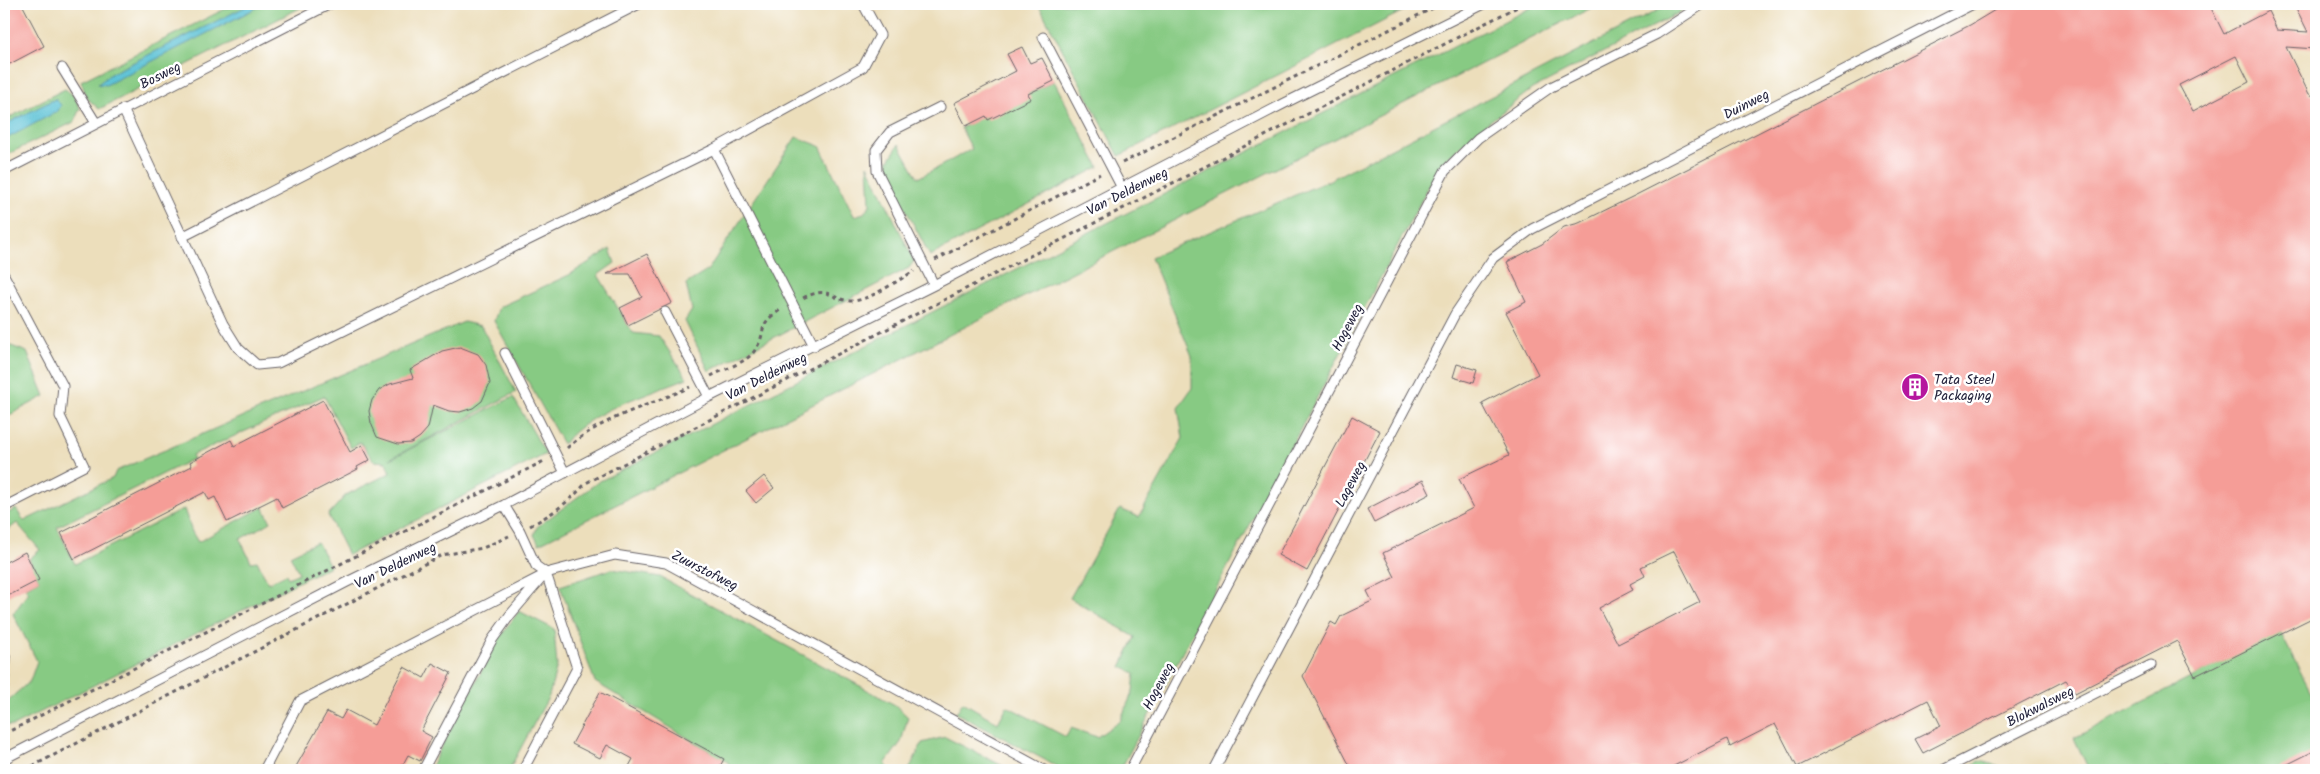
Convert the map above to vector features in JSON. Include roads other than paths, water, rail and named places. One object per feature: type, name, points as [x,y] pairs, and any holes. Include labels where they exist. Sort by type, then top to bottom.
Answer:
[{"type":"lane","name":"Bosweg","points":[[4,171],[330,4]]},
{"type":"lane","points":[[182,237],[639,4]]},
{"type":"lane","points":[[123,110],[223,324],[238,348],[257,366],[278,364],[714,149],[863,67],[880,35],[863,4]]},
{"type":"lane","name":"Van Deldenweg","points":[[4,758],[347,582],[504,505],[709,397],[814,346],[1484,4]]},
{"type":"lane","name":"Hogeweg","points":[[1130,770],[1445,172],[1478,138],[1551,87],[1657,34],[1703,4]]},
{"type":"lane","name":"Duinweg","points":[[1532,229],[1973,4]]},
{"type":"lane","points":[[1043,37],[1122,188]]},
{"type":"lane","points":[[62,68],[96,123]]},
{"type":"lane","points":[[934,285],[877,171],[876,150],[890,132],[940,108]]},
{"type":"lane","points":[[714,149],[814,346]]},
{"type":"lane","name":"Lageweg","points":[[1214,770],[1455,314],[1493,258],[1532,229]]},
{"type":"lane","points":[[4,275],[63,386],[60,416],[84,466],[4,507]]},
{"type":"lane","points":[[665,312],[709,397]]},
{"type":"lane","points":[[505,353],[565,473]]},
{"type":"lane","points":[[504,505],[520,532],[536,566],[546,574],[576,668],[523,770]]},
{"type":"lane","name":"Zuurstofweg","points":[[264,770],[300,701],[546,574],[615,555],[666,563],[1044,770]]},
{"type":"lane","points":[[423,770],[492,640],[510,615],[546,574]]},
{"type":"lane","points":[[4,654],[6,658],[4,686]]},
{"type":"lane","name":"Blokwalsweg","points":[[1942,770],[2151,665]]},
{"type":"water","points":[[251,4],[264,4],[106,85],[98,84],[112,73]]},
{"type":"water","points":[[55,99],[61,105],[58,111],[4,140],[4,125]]},
{"type":"place","name":"Tata Steel Packaging","points":[[1915,387]]}]
